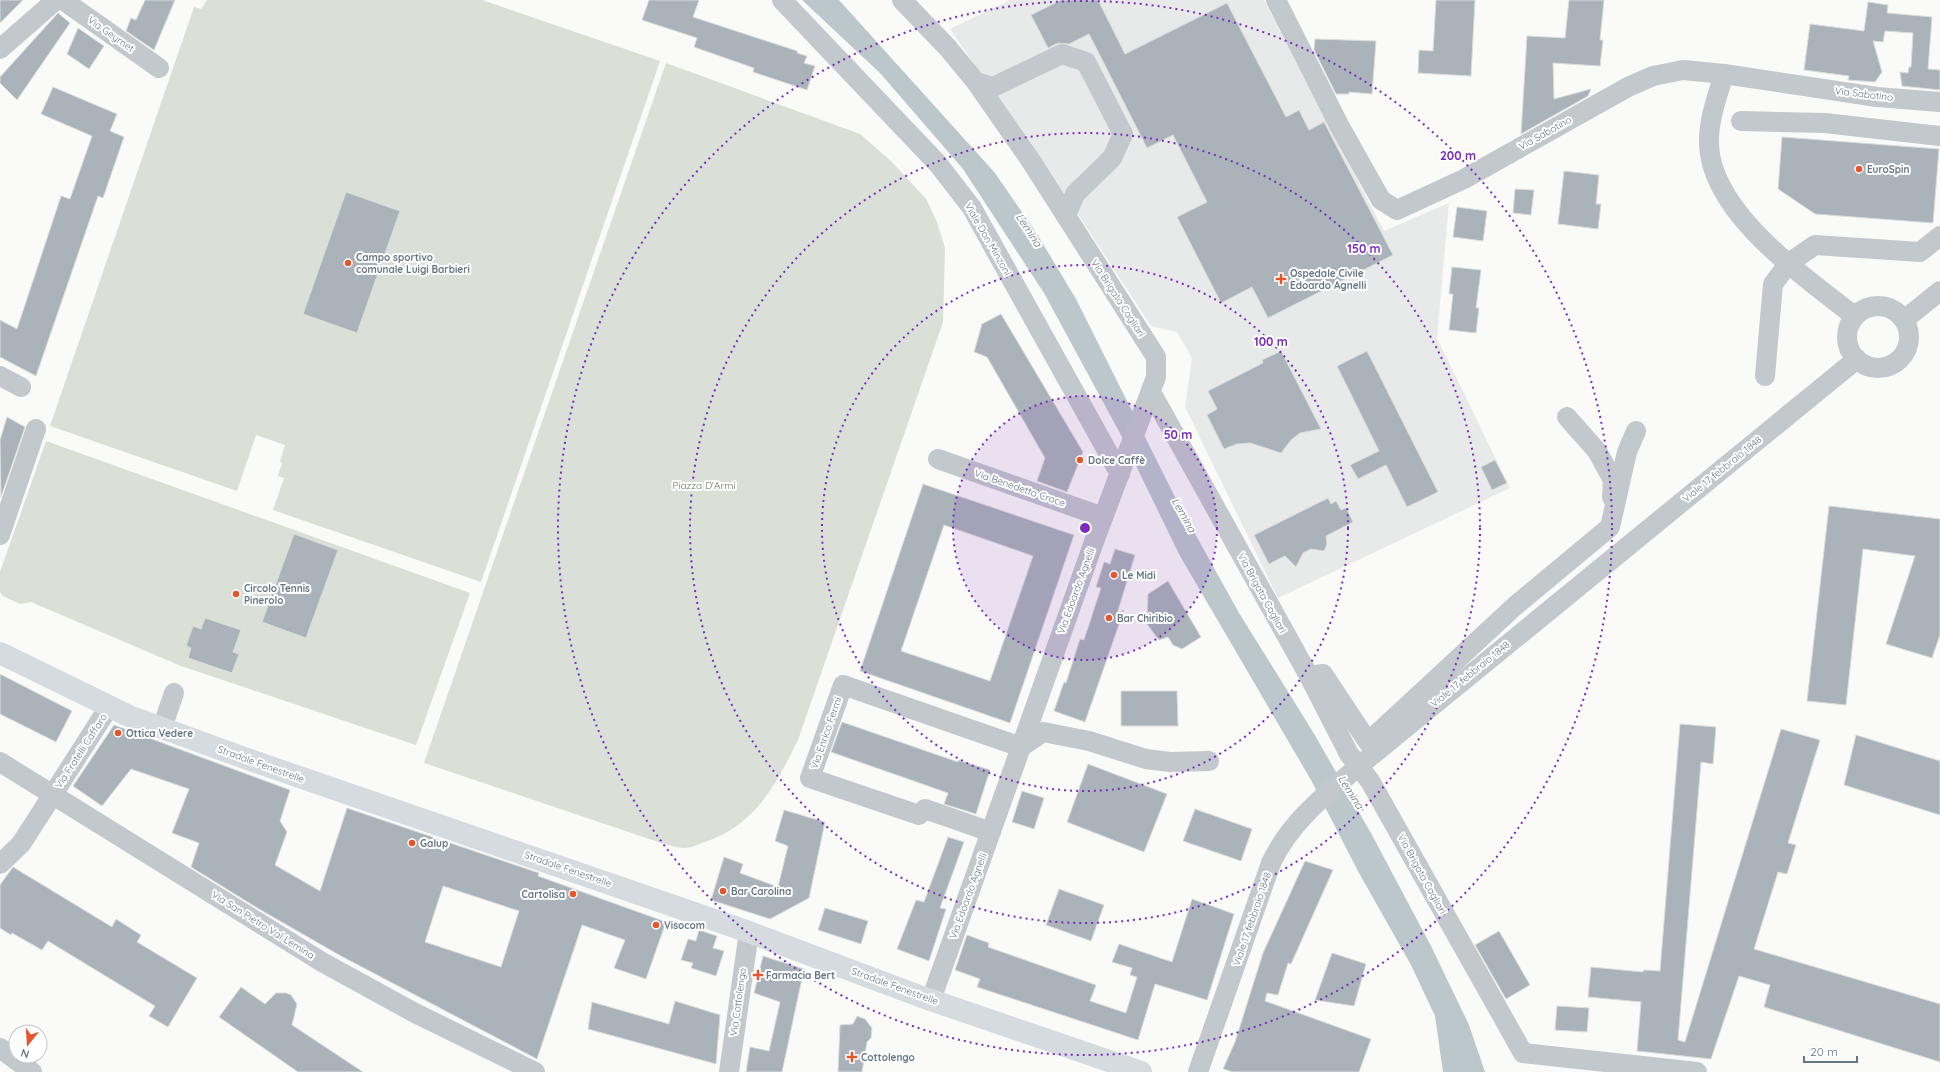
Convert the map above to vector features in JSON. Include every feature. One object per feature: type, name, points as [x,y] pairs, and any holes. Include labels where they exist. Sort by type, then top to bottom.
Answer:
[{"type":"main road","name":"Stradale Fenestrelle","points":[[0,653],[109,707],[162,728],[280,771],[749,932],[931,1000],[1141,1072]]},
{"type":"street","points":[[0,49],[56,0]]},
{"type":"street","name":"Via Geymet","points":[[63,0],[159,68]]},
{"type":"street","name":"Viale Don Minzoni","points":[[782,0],[938,164],[972,208],[1120,474]]},
{"type":"street","name":"Via Brigata Cagliari","points":[[902,0],[948,48],[976,82],[1031,161],[1156,357],[1156,376],[1151,392],[1309,676],[1349,754],[1353,771],[1380,799],[1523,1053],[1697,1072]]},
{"type":"street","name":"Via Sabotino","points":[[1276,0],[1340,127],[1381,200],[1397,210],[1464,178],[1628,87],[1653,76],[1683,70],[1724,74],[1877,97],[1940,102]]},
{"type":"street","points":[[976,82],[993,87],[1062,54],[1086,62],[1122,134],[1112,158],[1075,194],[1066,216]]},
{"type":"street","points":[[1724,74],[1713,111],[1709,145],[1717,178],[1731,205],[1747,225],[1789,263],[1854,316]]},
{"type":"street","points":[[1741,121],[1825,123],[1940,136]]},
{"type":"street","points":[[1765,376],[1773,284],[1789,263],[1815,245],[1920,252],[1940,236]]},
{"type":"street","points":[[1904,320],[1940,291]]},
{"type":"street","points":[[1880,306],[1893,311],[1904,320],[1908,329],[1908,339],[1906,349],[1897,360],[1884,367],[1874,367],[1865,365],[1857,360],[1851,352],[1847,338],[1849,324],[1854,316],[1862,310],[1880,306]]},
{"type":"street","name":"Viale 17 febbraio 1848","points":[[1198,1072],[1271,863],[1288,834],[1312,807],[1353,771],[1857,360]]},
{"type":"street","points":[[0,376],[22,388]]},
{"type":"street","name":"Via Edoardo Agnelli","points":[[931,1000],[1102,517],[1151,392]]},
{"type":"street","points":[[1567,417],[1597,451],[1613,480],[1610,527]]},
{"type":"street","points":[[0,535],[36,429]]},
{"type":"street","points":[[1309,676],[1323,674],[1368,742],[1515,606],[1610,527],[1627,452],[1636,431]]},
{"type":"street","name":"Via Benedetto Croce","points":[[938,459],[1102,517]]},
{"type":"street","name":"Via Enrico Fermi","points":[[991,832],[925,810],[919,815],[810,778],[843,685],[1021,747]]},
{"type":"street","points":[[162,728],[174,693]]},
{"type":"street","name":"Via Fratelli Caffaro","points":[[0,864],[21,844],[109,707]]},
{"type":"street","points":[[1021,747],[1043,732],[1089,741],[1146,759],[1170,762],[1209,761]]},
{"type":"street","name":"Via San Pietro Val Lemina","points":[[0,762],[322,962],[415,1013],[533,1072]]},
{"type":"street","name":"Via Cottolengo","points":[[729,1072],[749,932]]},
{"type":"street","points":[[0,1048],[32,1072]]},
{"type":"shaded area","name":"Ospedale Civile Edoardo Agnelli","points":[[1010,0],[1264,0],[1384,231],[1449,203],[1437,338],[1510,488],[1278,598],[1185,407],[1192,358],[1177,332],[1151,326],[1081,219],[950,29]]},
{"type":"green space","name":"Campo sportivo comunale Luigi Barbieri","points":[[207,0],[482,0],[660,61],[481,582],[273,510],[284,478],[278,476],[282,463],[280,461],[285,445],[256,435],[237,491],[50,426],[194,7],[201,9]]},
{"type":"green space","name":"Piazza D'Armi","points":[[666,63],[860,134],[892,162],[926,199],[937,222],[945,248],[943,322],[798,740],[772,787],[751,814],[723,835],[695,846],[685,848],[664,844],[424,763]]},
{"type":"green space","name":"Circolo Tennis Pinerolo","points":[[46,441],[470,593],[416,745],[181,666],[31,602],[20,604],[3,596],[0,592],[0,572]]},
{"type":"water","name":"Lemina","points":[[802,0],[839,0],[995,173],[1037,234],[1076,299],[1178,503],[1239,613],[1313,732],[1372,835],[1431,946],[1469,1025],[1485,1072],[1443,1072],[1435,1016],[1411,965],[1359,873],[1311,780],[1180,556],[1122,437],[1044,293],[963,169],[880,73]]},
{"type":"building","points":[[0,0],[23,0],[0,23]]},
{"type":"building","points":[[145,0],[175,0],[154,50],[126,31],[131,18],[136,20]]},
{"type":"building","points":[[649,0],[699,0],[693,17],[797,51],[797,53],[807,56],[804,63],[815,66],[807,90],[753,72],[754,68],[694,47],[697,38],[642,20]]},
{"type":"building","points":[[1061,0],[1098,0],[1125,54],[1227,3],[1286,117],[1299,110],[1309,130],[1324,122],[1393,255],[1268,318],[1252,287],[1221,303],[1177,217],[1207,202],[1173,135],[1147,148],[1089,34],[1069,44],[1058,43],[1048,48],[1031,15]]},
{"type":"building","points":[[1436,0],[1475,0],[1471,76],[1418,73],[1419,50],[1433,51]]},
{"type":"building","points":[[1569,0],[1604,0],[1600,40],[1603,40],[1600,66],[1553,63],[1554,99],[1591,89],[1588,96],[1521,134],[1527,36],[1565,38]]},
{"type":"building","points":[[1868,2],[1888,5],[1887,13],[1932,17],[1928,69],[1940,70],[1940,90],[1902,86],[1900,72],[1908,73],[1909,67],[1911,67],[1913,33],[1885,31],[1883,42],[1873,41],[1882,72],[1875,82],[1848,80],[1849,76],[1804,70],[1810,24],[1864,31]]},
{"type":"building","points":[[58,13],[70,23],[17,100],[0,83],[0,77]]},
{"type":"building","points":[[78,28],[104,46],[89,69],[67,54]]},
{"type":"building","points":[[1315,39],[1376,41],[1372,94],[1349,92],[1349,94],[1336,94],[1314,50]]},
{"type":"building","points":[[53,87],[117,114],[110,131],[124,137],[103,198],[98,196],[36,376],[0,357],[0,320],[17,329],[61,196],[70,199],[92,136],[41,114]]},
{"type":"building","name":"EuroSpin","points":[[1782,137],[1939,149],[1933,223],[1815,214],[1778,189]]},
{"type":"building","points":[[1564,171],[1599,175],[1596,204],[1601,204],[1598,229],[1558,224]]},
{"type":"building","points":[[1515,189],[1534,190],[1531,215],[1513,213]]},
{"type":"building","points":[[346,192],[400,211],[357,333],[303,314]]},
{"type":"building","points":[[1457,207],[1487,211],[1483,241],[1453,237]]},
{"type":"building","points":[[1452,267],[1481,270],[1476,308],[1479,308],[1476,333],[1449,330],[1453,294],[1449,294]]},
{"type":"building","points":[[1001,314],[1083,452],[1067,492],[1037,481],[1045,458],[987,357],[974,352],[982,324]]},
{"type":"building","points":[[1281,351],[1321,429],[1300,433],[1292,439],[1281,453],[1250,443],[1237,444],[1224,449],[1207,415],[1217,409],[1208,391],[1263,363],[1262,360]]},
{"type":"building","points":[[1367,351],[1438,492],[1407,507],[1386,465],[1358,479],[1350,465],[1379,451],[1337,366]]},
{"type":"building","points":[[7,417],[25,427],[1,497],[0,440]]},
{"type":"building","points":[[1495,460],[1507,483],[1492,490],[1481,467]]},
{"type":"building","points":[[923,484],[1074,535],[1010,723],[860,671]],"holes":[[[944,525],[1033,556],[990,681],[901,651]]]},
{"type":"building","points":[[1328,498],[1331,504],[1336,501],[1341,510],[1346,508],[1353,522],[1326,536],[1327,544],[1324,551],[1311,549],[1303,553],[1296,567],[1285,556],[1269,564],[1254,535]]},
{"type":"building","points":[[1829,506],[1940,519],[1940,635],[1932,658],[1886,644],[1915,556],[1863,549],[1846,705],[1807,701]]},
{"type":"building","points":[[294,534],[338,550],[306,638],[262,622]]},
{"type":"building","points":[[1115,549],[1135,555],[1117,614],[1124,610],[1085,722],[1054,711],[1064,682],[1066,683],[1080,639],[1084,640],[1101,588],[1096,587],[1104,562],[1110,564]]},
{"type":"building","points":[[1168,581],[1201,637],[1182,649],[1173,645],[1168,637],[1159,640],[1147,624],[1148,594]]},
{"type":"building","points":[[205,618],[241,630],[233,652],[239,654],[232,673],[188,658],[191,648],[186,646],[193,626],[201,629]]},
{"type":"building","points":[[0,674],[72,711],[56,742],[0,714]]},
{"type":"building","points":[[1121,691],[1177,691],[1178,726],[1121,726]]},
{"type":"building","points":[[842,722],[958,762],[958,760],[990,770],[976,814],[944,804],[948,793],[831,752]]},
{"type":"building","points":[[1680,724],[1716,727],[1713,764],[1701,762],[1678,1040],[1685,1042],[1781,729],[1820,740],[1788,843],[1796,845],[1787,874],[1778,872],[1754,949],[1940,1004],[1940,1062],[1764,1007],[1770,985],[1739,976],[1711,1059],[1637,1051],[1641,1002],[1588,997],[1591,967],[1643,972],[1644,970],[1660,971]]},
{"type":"building","points":[[114,725],[290,790],[280,821],[287,832],[275,865],[320,891],[347,808],[539,873],[538,876],[666,922],[646,979],[614,968],[625,940],[582,925],[537,1059],[341,956],[259,909],[191,867],[199,843],[172,833],[189,789],[131,769],[102,806],[73,786]],"holes":[[[443,886],[519,911],[501,967],[425,942]]]},
{"type":"building","points":[[1856,735],[1940,761],[1940,815],[1844,785]]},
{"type":"building","points":[[1088,764],[1167,794],[1144,852],[1067,822]]},
{"type":"building","points":[[1022,791],[1044,798],[1034,829],[1012,822]]},
{"type":"building","points":[[1195,809],[1252,829],[1241,861],[1183,841]]},
{"type":"building","points":[[784,810],[825,822],[809,898],[770,919],[711,900],[724,857],[743,864],[740,873],[778,887],[788,846],[775,841]]},
{"type":"building","points":[[948,837],[964,842],[940,908],[946,909],[929,961],[897,949],[916,900],[924,902]]},
{"type":"building","points":[[1305,861],[1333,870],[1291,964],[1288,963],[1278,995],[1267,993],[1265,1001],[1371,1039],[1359,1072],[1233,1072],[1223,1069],[1235,1042],[1263,953]]},
{"type":"building","points":[[13,867],[112,927],[116,919],[141,935],[137,942],[197,978],[168,1027],[149,1016],[155,1006],[48,941],[42,950],[0,928],[0,885]]},
{"type":"building","points":[[1059,889],[1104,905],[1091,941],[1046,925]]},
{"type":"building","points":[[1192,899],[1234,914],[1207,1000],[1155,984],[1138,1040],[977,987],[980,979],[955,970],[967,935],[989,943],[988,947],[1096,985],[1090,1001],[1126,1013],[1137,977],[1130,975],[1132,968],[1112,962],[1119,944],[1172,962]]},
{"type":"building","points":[[825,908],[868,921],[861,944],[818,930]]},
{"type":"building","points":[[699,930],[717,936],[713,948],[724,951],[716,976],[691,968],[693,963],[681,960],[688,939],[696,941]]},
{"type":"building","points":[[1499,931],[1530,985],[1506,999],[1475,945]]},
{"type":"building","points":[[1332,953],[1366,964],[1354,1006],[1315,1000]]},
{"type":"building","points":[[763,956],[804,969],[782,1072],[746,1072],[750,1047],[769,1051],[780,1002],[754,993]]},
{"type":"building","points":[[241,987],[265,1004],[276,993],[286,993],[291,995],[297,1004],[292,1025],[363,1072],[298,1072],[219,1017]]},
{"type":"building","points":[[675,1001],[720,1015],[716,1064],[588,1029],[592,1002],[669,1024]]},
{"type":"building","points":[[1557,1006],[1589,1008],[1587,1032],[1555,1030]]},
{"type":"building","name":"Cottolengo","points":[[857,1016],[865,1019],[872,1028],[871,1038],[867,1042],[862,1072],[838,1072],[840,1025],[853,1024]]},
{"type":"place","name":"EuroSpin","points":[[1859,169]]},
{"type":"place","name":"Campo sportivo comunale Luigi Barbieri","points":[[348,263]]},
{"type":"place","name":"Ospedale Civile Edoardo Agnelli","points":[[1281,279]]},
{"type":"place","name":"Dolce Caffè","points":[[1080,460]]},
{"type":"place","name":"Le Midi","points":[[1114,575]]},
{"type":"place","name":"Circolo Tennis Pinerolo","points":[[236,594]]},
{"type":"place","name":"Bar Chiribio","points":[[1109,618]]},
{"type":"place","name":"Ottica Vedere","points":[[118,733]]},
{"type":"place","name":"Galup","points":[[412,843]]},
{"type":"place","name":"Bar Carolina","points":[[723,891]]},
{"type":"place","name":"Cartolisa","points":[[573,894]]},
{"type":"place","name":"Visocom","points":[[656,925]]},
{"type":"place","name":"Farmacia Bert","points":[[758,975]]},
{"type":"place","name":"Cottolengo","points":[[852,1057]]}]
